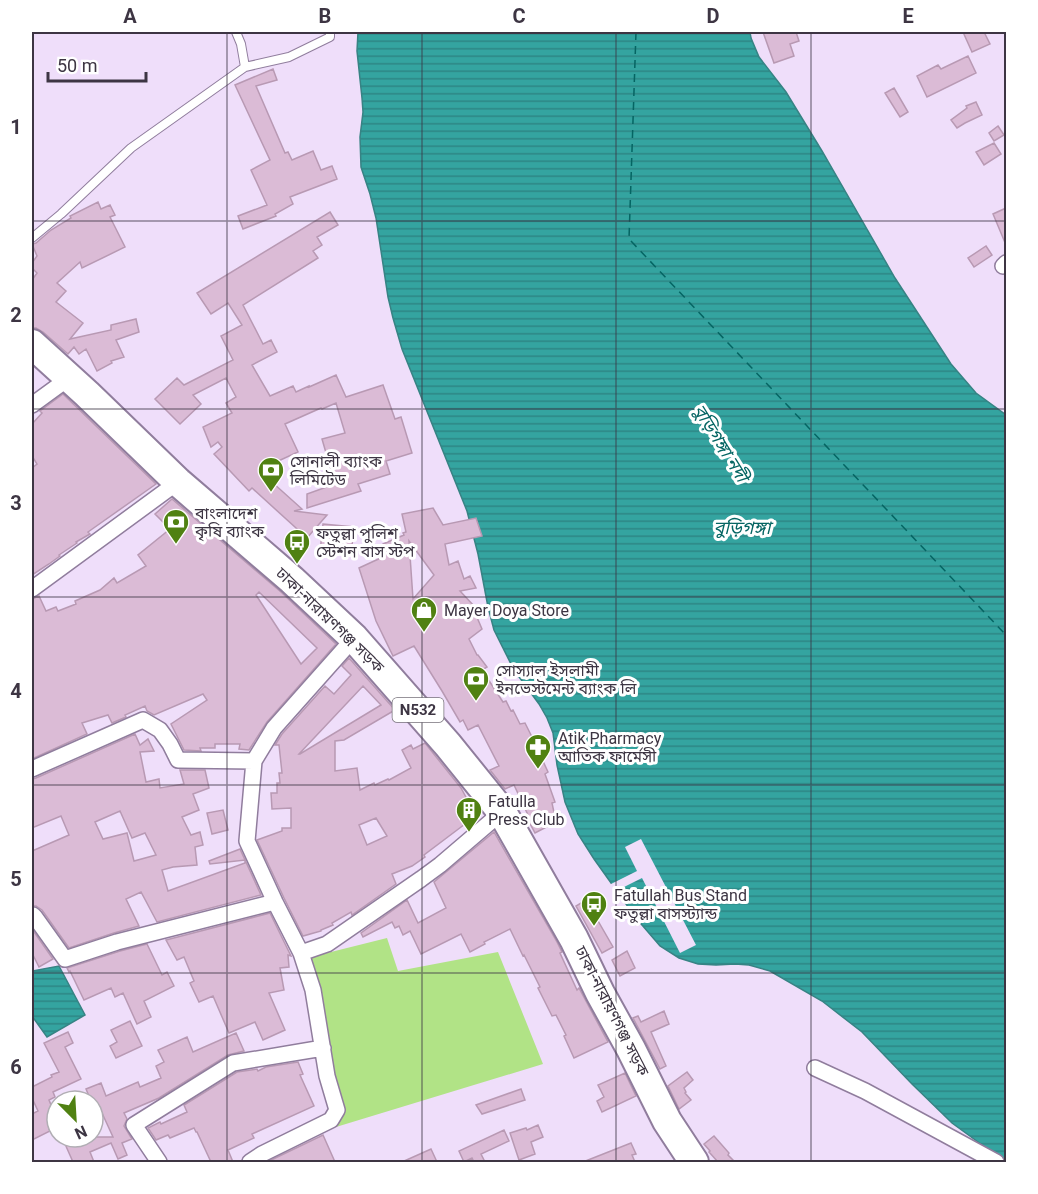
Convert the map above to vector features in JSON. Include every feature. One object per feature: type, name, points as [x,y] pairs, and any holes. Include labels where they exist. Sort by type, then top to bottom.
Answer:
[{"type":"highway","name":"ঢাকা-নারায়ণগঞ্জ সড়ক","points":[[32,344],[178,482],[292,580],[354,638],[448,745],[502,812],[574,939],[667,1121],[694,1162]]},
{"type":"street","points":[[32,405],[69,378]]},
{"type":"street","points":[[32,589],[178,482]]},
{"type":"street","points":[[250,1162],[331,1120],[337,1110],[327,1076],[313,990],[301,953],[247,841],[254,761],[274,728],[354,638]]},
{"type":"street","points":[[32,769],[143,720],[160,730],[178,760],[254,761]]},
{"type":"street","points":[[301,953],[327,944],[421,879],[502,812]]},
{"type":"street","points":[[32,916],[65,959],[117,942],[275,902]]},
{"type":"street","points":[[159,1162],[134,1125],[233,1063],[323,1048]]},
{"type":"street","points":[[815,1068],[865,1091],[996,1162]]},
{"type":"lane","points":[[236,32],[241,44],[245,67]]},
{"type":"lane","points":[[32,238],[131,148],[245,67],[289,57],[330,37],[330,32]]},
{"type":"shaded area","points":[[387,938],[398,971],[498,952],[543,1064],[336,1127],[303,959]]},
{"type":"water","name":"বুড়িগঙ্গা","points":[[358,32],[750,32],[759,57],[786,92],[895,278],[951,364],[976,393],[1006,415],[1006,1161],[952,1123],[862,1032],[822,1001],[770,971],[749,965],[698,964],[679,958],[660,946],[636,918],[578,834],[565,802],[553,733],[539,704],[514,670],[494,630],[467,511],[402,349],[393,318],[376,218],[361,167],[360,137],[363,112],[357,51]]},
{"type":"water","points":[[59,966],[85,1015],[47,1037],[32,1016],[32,971]]},
{"type":"pier","points":[[641,839],[696,945],[680,953],[642,878],[614,892],[609,885],[637,871],[625,847]]},
{"type":"building","points":[[763,32],[796,32],[799,41],[790,44],[794,56],[774,63]]},
{"type":"building","points":[[963,32],[984,32],[990,44],[972,52]]},
{"type":"building","points":[[968,56],[976,73],[927,97],[917,76],[938,65],[941,69]]},
{"type":"building","points":[[273,69],[277,80],[256,86],[285,153],[288,152],[292,160],[313,151],[321,170],[332,166],[337,179],[290,197],[293,204],[275,214],[276,216],[243,229],[238,216],[267,205],[251,170],[270,160],[235,85]]},
{"type":"building","points":[[894,88],[908,112],[900,117],[885,93]]},
{"type":"building","points":[[976,102],[982,115],[957,128],[951,120],[967,108],[966,106]]},
{"type":"building","points":[[998,126],[1004,135],[994,141],[989,133]]},
{"type":"building","points":[[994,143],[1001,154],[984,165],[976,152]]},
{"type":"building","points":[[98,202],[101,209],[110,205],[115,215],[110,217],[125,247],[82,268],[80,262],[57,283],[66,291],[56,302],[83,323],[70,339],[111,330],[111,325],[136,319],[139,332],[116,340],[124,357],[111,361],[112,363],[97,371],[86,349],[79,354],[74,347],[68,354],[43,332],[32,328],[32,280],[37,273],[32,268],[32,263],[37,256],[32,244],[71,218],[70,216]]},
{"type":"building","points":[[1006,208],[1006,245],[993,214]]},
{"type":"building","points":[[330,212],[338,225],[317,237],[322,245],[313,251],[318,258],[243,305],[263,344],[271,340],[277,352],[252,365],[270,396],[293,386],[296,392],[336,375],[346,397],[383,385],[395,419],[401,417],[412,453],[386,461],[390,474],[358,484],[361,491],[307,508],[307,494],[335,484],[322,439],[345,433],[336,403],[285,424],[298,452],[274,463],[263,474],[302,509],[294,511],[327,515],[307,538],[252,488],[249,491],[214,454],[222,447],[218,442],[211,447],[203,427],[232,413],[226,403],[236,397],[226,378],[193,395],[201,404],[180,424],[155,399],[177,378],[184,385],[233,360],[221,336],[242,325],[228,303],[211,314],[197,293]]},
{"type":"building","points":[[986,246],[992,255],[974,267],[968,258]]},
{"type":"building","points":[[63,394],[156,484],[32,575],[32,468],[37,464],[32,456],[32,424],[42,413],[40,411]]},
{"type":"building","points":[[172,499],[281,592],[336,644],[267,722],[249,750],[239,749],[240,744],[215,744],[215,748],[200,748],[201,751],[184,750],[171,724],[207,700],[203,694],[154,715],[147,711],[145,706],[112,723],[108,715],[82,723],[87,734],[32,759],[32,599],[39,596],[46,611],[56,607],[58,611],[100,590],[114,578],[117,583],[146,566],[138,555],[170,529],[155,514]],"holes":[[[259,592],[317,648],[301,664],[256,595]]]},
{"type":"building","points":[[433,508],[443,525],[476,518],[482,536],[445,544],[449,565],[458,561],[464,579],[470,576],[476,588],[460,591],[475,607],[473,608],[482,629],[469,639],[477,655],[487,667],[482,670],[503,702],[506,701],[511,711],[513,710],[520,724],[525,723],[548,772],[545,774],[555,802],[552,803],[556,822],[535,833],[514,785],[505,789],[490,770],[499,766],[478,725],[468,730],[463,720],[460,722],[414,646],[393,656],[376,621],[359,568],[385,556],[383,544],[404,535],[403,533],[406,532],[402,514]],"holes":[[[409,541],[434,575],[413,599]]]},
{"type":"building","points":[[323,524],[354,527],[351,555],[320,552]]},
{"type":"building","points":[[349,658],[395,710],[344,740],[335,741],[335,771],[357,768],[360,790],[374,783],[375,785],[389,780],[411,768],[402,750],[411,745],[413,749],[425,743],[461,788],[467,799],[469,798],[481,812],[424,855],[425,857],[412,866],[392,874],[396,884],[352,915],[351,912],[321,931],[303,936],[257,840],[282,831],[282,828],[291,828],[291,808],[272,809],[271,793],[277,793],[277,783],[280,783],[279,773],[282,773],[279,745],[275,745],[325,686],[334,694],[351,675],[342,666]],"holes":[[[363,686],[381,705],[299,754]],[[376,818],[387,836],[367,845],[359,825]]]},
{"type":"building","points":[[135,734],[140,745],[148,739],[154,751],[140,752],[146,782],[159,779],[160,788],[184,784],[180,770],[205,770],[209,788],[193,794],[199,810],[182,817],[191,835],[200,832],[203,845],[195,847],[197,865],[162,870],[168,891],[245,863],[245,860],[210,864],[209,861],[240,849],[261,895],[157,922],[141,892],[126,899],[139,926],[69,948],[42,910],[32,906],[32,851],[69,835],[61,816],[32,828],[32,779]],"holes":[[[120,811],[132,838],[145,833],[156,855],[134,861],[127,833],[103,839],[95,822]]]},
{"type":"building","points":[[223,810],[228,830],[212,834],[207,813]]},
{"type":"building","points":[[494,832],[557,942],[577,990],[579,988],[608,1042],[574,1058],[564,1036],[566,1035],[556,1015],[552,1016],[538,988],[540,987],[510,929],[470,952],[461,934],[421,954],[410,931],[403,935],[399,926],[395,928],[392,922],[363,937],[361,933],[407,900],[418,923],[446,908],[434,882]]},
{"type":"building","name":"Fatullah Bus Stand ফতুল্লা বাসস্ট্যান্ড","points":[[586,900],[613,947],[602,953],[576,906]]},
{"type":"building","points":[[270,913],[291,956],[288,955],[289,967],[280,968],[284,990],[269,993],[285,1030],[263,1040],[255,1022],[229,1033],[213,996],[199,1002],[190,983],[194,981],[184,957],[177,960],[166,940]]},
{"type":"building","points":[[32,929],[53,959],[39,967],[32,953]]},
{"type":"building","points":[[147,944],[162,975],[167,972],[174,986],[144,1001],[151,1017],[137,1024],[123,993],[115,997],[111,988],[84,1000],[67,968]]},
{"type":"building","points":[[627,951],[635,968],[620,976],[612,960]]},
{"type":"building","points":[[664,1011],[669,1024],[651,1032],[666,1066],[660,1069],[633,1018],[638,1016],[641,1022]]},
{"type":"building","points":[[130,1021],[142,1046],[116,1058],[110,1046],[117,1042],[111,1030]]},
{"type":"building","points":[[68,1032],[73,1043],[65,1047],[81,1079],[59,1089],[45,1089],[45,1134],[32,1140],[32,1114],[38,1111],[32,1098],[32,1087],[59,1072],[44,1043]]},
{"type":"building","points":[[236,1033],[244,1051],[228,1055],[159,1098],[124,1113],[127,1119],[124,1126],[132,1139],[122,1143],[127,1155],[118,1159],[111,1143],[105,1146],[105,1137],[113,1137],[105,1120],[105,1093],[106,1096],[138,1082],[140,1087],[161,1078],[156,1066],[164,1062],[158,1050],[187,1037],[193,1052]]},
{"type":"building","points":[[298,1062],[303,1074],[300,1075],[314,1106],[252,1134],[254,1138],[228,1150],[233,1162],[211,1162],[194,1128],[170,1138],[168,1135],[156,1140],[148,1128],[187,1112],[184,1105],[237,1072],[257,1069],[258,1071],[266,1067]]},
{"type":"building","points":[[687,1072],[693,1080],[684,1088],[691,1100],[679,1109],[668,1086]]},
{"type":"building","points":[[625,1073],[636,1096],[602,1112],[597,1101],[604,1097],[598,1085]]},
{"type":"building","points":[[101,1083],[103,1089],[86,1089]]},
{"type":"building","points":[[521,1089],[525,1100],[482,1114],[476,1105]]},
{"type":"building","points":[[538,1125],[543,1137],[531,1142],[535,1154],[519,1160],[510,1133]]},
{"type":"building","points":[[504,1130],[509,1141],[481,1154],[485,1162],[474,1162],[472,1158],[464,1162],[459,1151]]},
{"type":"building","points":[[323,1135],[335,1162],[267,1162]]},
{"type":"building","points":[[714,1136],[735,1162],[718,1162],[709,1152],[704,1144]]},
{"type":"building","points":[[631,1143],[636,1154],[632,1155],[635,1162],[583,1162]]},
{"type":"building","points":[[67,1149],[97,1149],[90,1152],[94,1162],[73,1162]]},
{"type":"building","points":[[431,1149],[437,1162],[402,1162]]},
{"type":"ferry route","points":[[636,32],[629,239],[1006,635]]},
{"type":"place","name":"সোনালী ব্যাংক লিমিটেড","points":[[271,493]]},
{"type":"place","name":"বাংলাদেশ কৃষি ব্যাংক","points":[[176,545]]},
{"type":"place","name":"ফতুল্লা পুলিশ স্টেশন বাস স্টপ","points":[[297,565]]},
{"type":"place","name":"Mayer Doya Store","points":[[424,633]]},
{"type":"place","name":"সোস্যাল ইসলামী ইনভেস্টমেন্ট ব্যাংক লি","points":[[476,702]]},
{"type":"place","name":"Atik Pharmacy আতিক ফার্মেসী","points":[[538,770]]},
{"type":"place","name":"Fatulla Press Club","points":[[469,833]]},
{"type":"place","name":"Fatullah Bus Stand ফতুল্লা বাসস্ট্যান্ড","points":[[594,927]]},
{"type":"water label","name":"বুড়িগঙ্গা নদী","points":[[721,443]]}]
